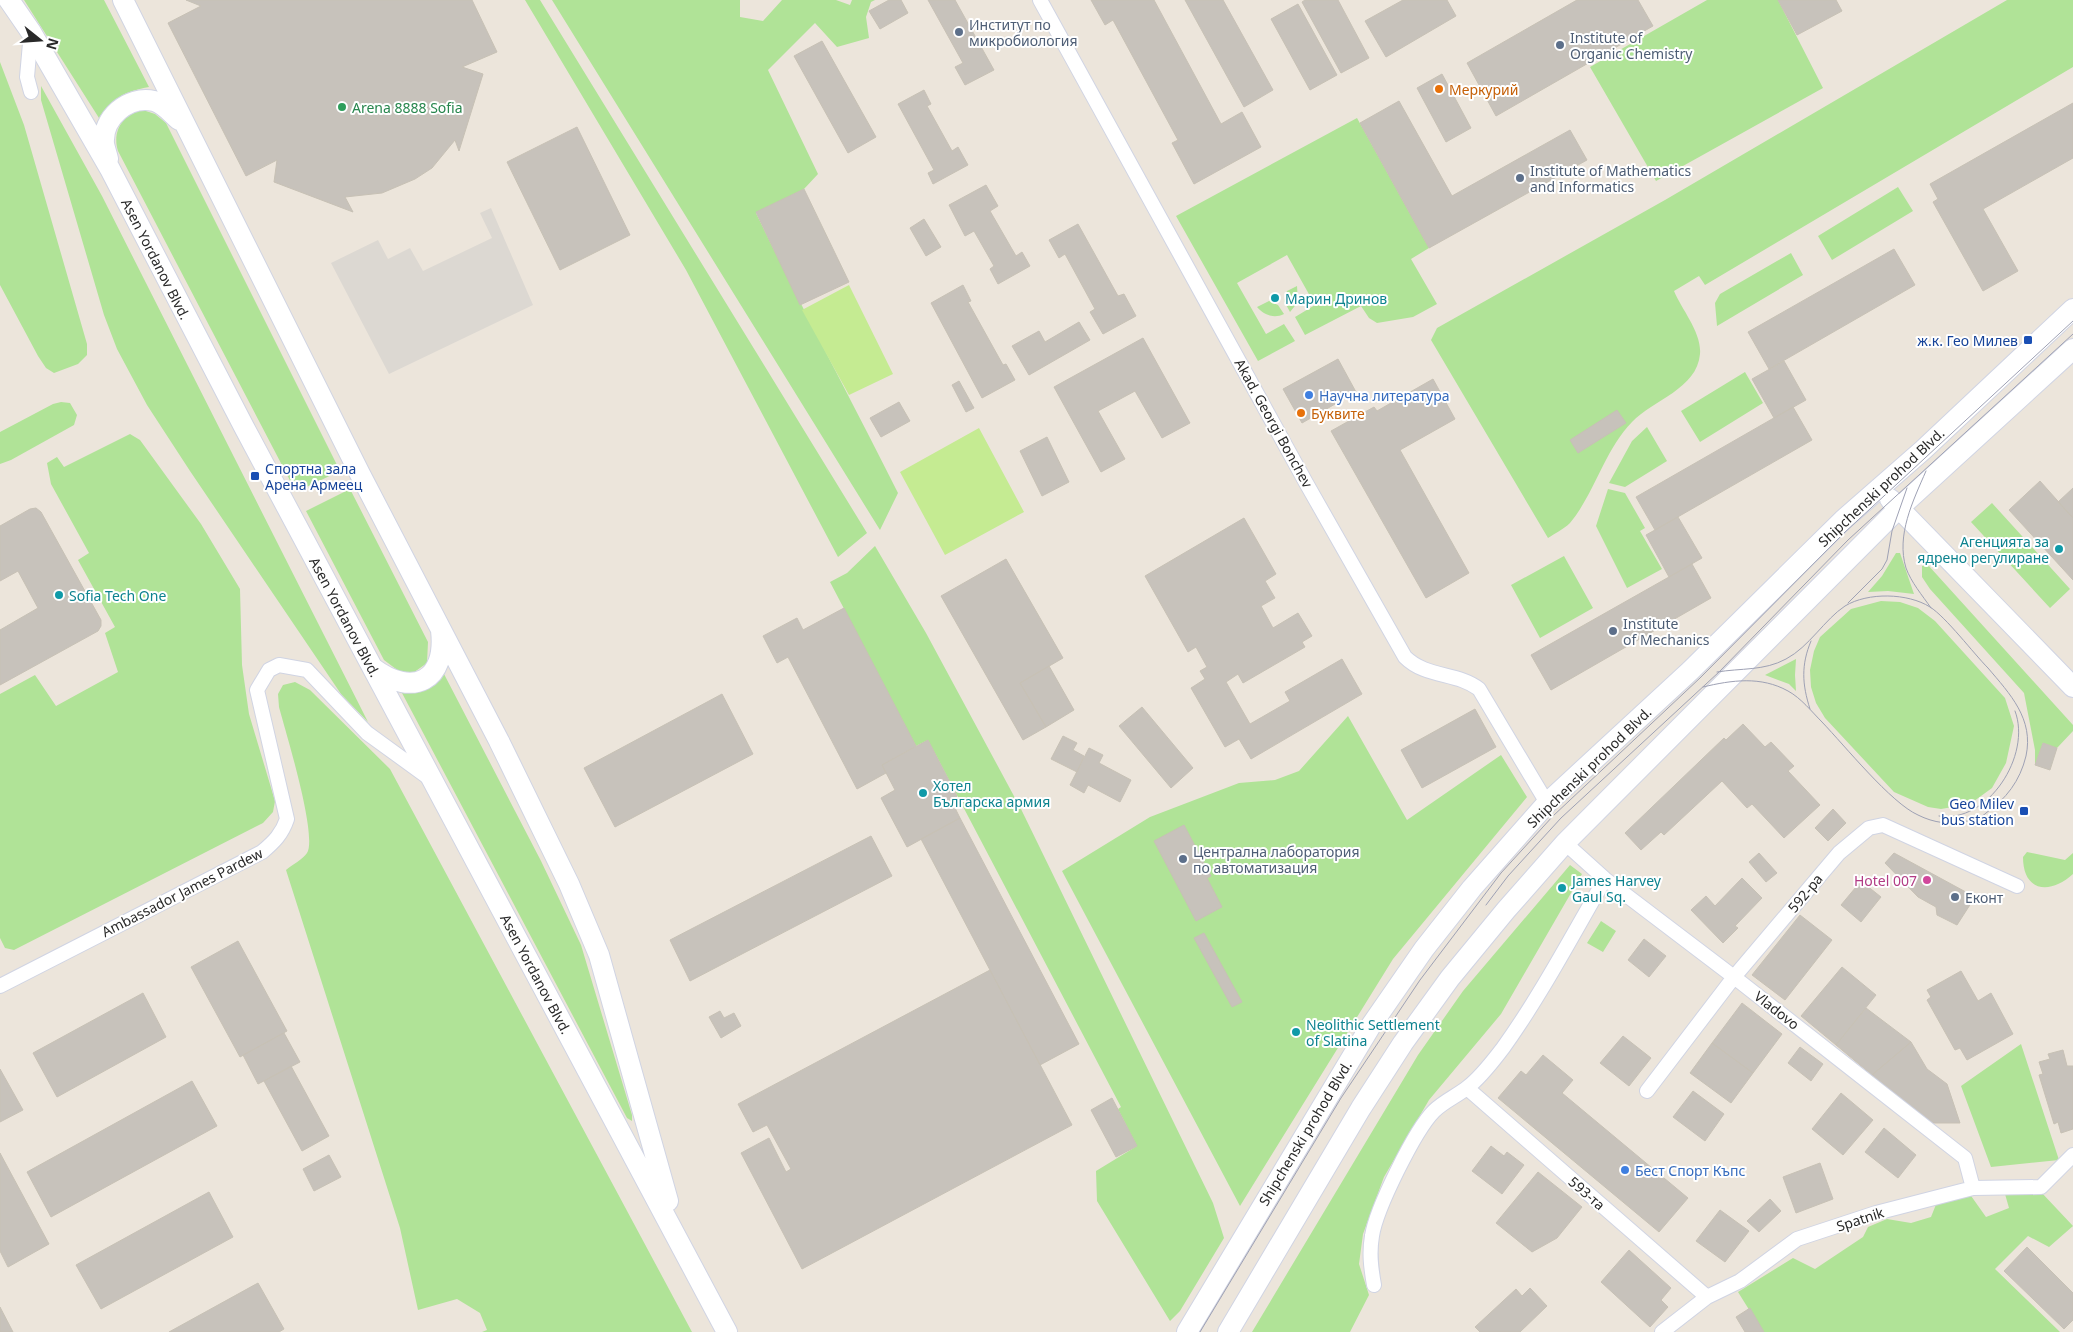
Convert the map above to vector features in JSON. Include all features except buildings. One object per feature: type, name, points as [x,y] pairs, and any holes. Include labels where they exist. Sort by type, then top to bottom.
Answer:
[{"type":"main road","name":"Asen Yordanov Blvd.","points":[[9,0],[31,32],[110,169],[371,667],[407,753],[431,779],[678,1236],[727,1332]]},
{"type":"main road","name":"Asen Yordanov Blvd.","points":[[123,0],[360,474],[441,629],[569,884],[599,955],[678,1236]]},
{"type":"main road","points":[[110,169],[104,143],[106,129],[115,114],[126,104],[140,100],[155,101],[166,107],[186,126]]},
{"type":"main road","name":"Shipchenski prohod Blvd.","points":[[1187,1332],[1375,1019],[1424,949],[1472,888],[1548,803],[1690,671],[1843,520],[2073,309]]},
{"type":"main road","name":"Shipchenski prohod Blvd.","points":[[1228,1332],[1361,1108],[1402,1043],[1456,971],[1565,843],[1899,508],[2073,349]]},
{"type":"main road","points":[[1879,488],[2073,687]]},
{"type":"main road","points":[[371,667],[392,680],[401,683],[416,683],[424,679],[431,673],[440,659],[443,643],[441,629]]},
{"type":"street","name":"Akad. Georgi Bonchev","points":[[1040,0],[1305,482],[1405,657],[1415,667],[1428,672],[1468,681],[1479,690],[1548,803]]},
{"type":"street","points":[[31,32],[27,77],[31,92]]},
{"type":"street","name":"Ambassador James Pardew","points":[[0,986],[262,852],[275,841],[283,831],[287,819],[257,690],[269,670],[279,665],[288,665],[306,670],[367,733],[407,753]]},
{"type":"street","name":"592-ра","points":[[1647,1090],[1734,977],[1839,853],[1869,828],[1883,825],[1892,828],[2017,886]]},
{"type":"street","name":"Vladovo","points":[[1565,843],[1605,879],[1734,977],[1965,1158],[1973,1188]]},
{"type":"street","points":[[1374,1285],[1370,1261],[1372,1235],[1384,1197],[1432,1113],[1443,1102],[1467,1088],[1486,1071],[1520,1024],[1605,879]]},
{"type":"street","name":"593-та","points":[[1467,1088],[1707,1297]]},
{"type":"street","name":"Spatnik","points":[[1662,1332],[1707,1297],[1740,1281],[1798,1239],[1876,1213],[1973,1188],[2041,1187],[2073,1155]]},
{"type":"green space","points":[[24,0],[104,0],[149,87],[120,96],[109,105],[99,118]]},
{"type":"green space","points":[[525,0],[540,0],[867,533],[838,557],[686,270]]},
{"type":"green space","points":[[552,0],[740,0],[740,17],[763,21],[782,0],[836,0],[850,5],[852,0],[875,0],[871,2],[866,17],[869,38],[837,47],[815,23],[768,70],[818,174],[804,189],[756,213],[898,493],[880,530]]},
{"type":"green space","points":[[1707,0],[1778,0],[1823,88],[1656,181],[1590,67]]},
{"type":"green space","points":[[2007,0],[2073,0],[2073,67],[1705,285],[1699,276],[1674,291],[1698,338],[1700,354],[1697,366],[1683,385],[1641,414],[1622,433],[1579,511],[1568,525],[1548,538],[1431,340],[1437,328],[1665,200]]},
{"type":"green space","points":[[0,62],[24,125],[87,344],[87,355],[78,364],[54,373],[46,368],[38,356],[0,285]]},
{"type":"green space","points":[[41,86],[102,196],[368,722],[341,694],[190,471],[147,405],[117,349],[104,315],[41,100]]},
{"type":"green space","points":[[143,110],[155,114],[166,123],[340,471],[296,492],[118,151],[116,137],[120,125],[129,115]]},
{"type":"green space","points":[[1357,118],[1429,248],[1411,259],[1437,304],[1413,317],[1377,323],[1369,318],[1361,306],[1305,335],[1295,317],[1315,305],[1287,255],[1237,283],[1266,334],[1284,324],[1295,341],[1258,361],[1176,216]]},
{"type":"green space","points":[[1898,187],[1913,211],[1832,260],[1818,236]]},
{"type":"green space","points":[[1791,253],[1803,275],[1717,326],[1715,303],[1720,294]]},
{"type":"green space","points":[[849,285],[893,374],[849,395],[802,310]]},
{"type":"green space","points":[[1297,286],[1298,302],[1290,312],[1284,301],[1287,291]]},
{"type":"green space","points":[[1269,301],[1278,305],[1284,314],[1277,316],[1269,315],[1257,307]]},
{"type":"green space","points":[[1745,372],[1763,403],[1700,442],[1681,411]]},
{"type":"green space","points":[[61,402],[70,403],[77,415],[74,425],[11,460],[0,464],[0,432],[53,404]]},
{"type":"green space","points":[[1647,427],[1667,461],[1625,487],[1609,483],[1632,441]]},
{"type":"green space","points":[[979,428],[1024,512],[945,555],[900,472]]},
{"type":"green space","points":[[130,434],[140,440],[201,524],[240,589],[242,665],[249,714],[275,801],[273,812],[263,823],[14,950],[5,948],[0,938],[0,694],[35,675],[56,706],[118,672],[105,633],[115,627],[78,560],[89,553],[51,484],[47,463],[57,457],[64,467]]},
{"type":"green space","points":[[350,489],[428,642],[427,663],[413,673],[400,672],[384,660],[306,511]]},
{"type":"green space","points":[[1608,489],[1625,493],[1645,528],[1640,531],[1662,569],[1627,588],[1596,526]]},
{"type":"green space","points":[[1992,503],[2070,589],[2050,608],[1971,522]]},
{"type":"green space","points":[[875,546],[926,633],[1021,809],[1213,1203],[1224,1238],[1180,1311],[1170,1321],[1097,1201],[1096,1171],[1137,1146],[1118,1109],[1121,1107],[928,740],[916,746],[830,582],[847,573]]},
{"type":"green space","points":[[1896,553],[1900,553],[1914,594],[1888,591],[1868,592],[1882,576]]},
{"type":"green space","points":[[1564,556],[1593,608],[1540,638],[1511,585]]},
{"type":"green space","points":[[1928,565],[2073,725],[2073,731],[2057,748],[2043,743],[2035,765],[2035,750],[2024,693],[1930,589],[1922,577],[1922,566]]},
{"type":"green space","points":[[1881,601],[1900,602],[1918,608],[1935,621],[2005,698],[2014,726],[2006,763],[1992,788],[1970,804],[1941,809],[1928,807],[1894,792],[1825,718],[1816,703],[1811,687],[1810,670],[1814,651],[1820,637],[1851,609]]},
{"type":"green space","points":[[1796,659],[1796,691],[1789,684],[1765,675]]},
{"type":"green space","points":[[444,674],[541,861],[581,945],[632,1115],[632,1121],[627,1118],[402,693],[426,689]]},
{"type":"green space","points":[[295,682],[310,690],[390,769],[692,1332],[482,1332],[487,1330],[480,1313],[457,1299],[418,1310],[400,1228],[286,870],[307,853],[309,843],[305,805],[279,707],[278,694],[283,685]]},
{"type":"green space","points":[[1348,716],[1407,820],[1501,755],[1527,797],[1393,959],[1240,1206],[1062,871],[1150,817],[1239,783],[1275,780],[1299,771]]},
{"type":"green space","points":[[2027,852],[2065,860],[2073,853],[2073,874],[2055,885],[2039,886],[2033,883],[2024,869],[2023,857]]},
{"type":"green space","points":[[1570,865],[1582,874],[1501,1014],[1429,1100],[1384,1177],[1363,1234],[1359,1264],[1369,1295],[1350,1332],[1252,1332],[1418,1055],[1463,991]]},
{"type":"green space","points":[[1601,921],[1616,931],[1603,952],[1587,943]]},
{"type":"green space","points":[[2021,1044],[2059,1160],[1991,1167],[1961,1086]]},
{"type":"green space","points":[[2041,1192],[2073,1226],[2049,1247],[2028,1236],[1995,1269],[2060,1332],[1763,1332],[1738,1292],[1793,1258],[1815,1269],[1863,1237],[1868,1227],[1887,1219],[1911,1223],[1931,1217],[1937,1202],[1969,1193],[1986,1217],[2009,1208],[2005,1194]]},
{"type":"shaded area","points":[[491,208],[533,305],[389,374],[331,263],[378,240],[388,259],[410,248],[423,271],[492,238],[480,213]]},
{"type":"tram line","points":[[1200,1332],[1341,1098],[1420,980],[1501,873],[1553,816],[1700,678],[1844,533],[2073,321]]},
{"type":"tram line","points":[[1486,905],[1508,876],[1561,818],[1719,672],[1848,540],[2073,334]]},
{"type":"tram line","points":[[1926,471],[1907,518],[1903,556],[1911,578],[1931,608]]},
{"type":"tram line","points":[[1848,603],[1882,569],[1887,560],[1892,531],[1907,488]]},
{"type":"tram line","points":[[1703,687],[1736,681],[1757,681],[1778,686],[1788,691],[1806,705],[1868,773],[1895,799],[1907,809],[1930,820],[1948,823],[1961,822],[1984,815],[2000,802],[2011,789],[2020,773],[2026,756],[2027,730],[2012,698],[1988,668],[1937,612],[1921,602],[1911,599],[1876,596],[1854,601],[1845,606],[1802,647],[1786,659],[1769,666],[1717,672]]},
{"type":"tram line","points":[[1810,709],[1805,691],[1804,666],[1811,641]]},
{"type":"tram line","points":[[1939,816],[1957,816],[1974,809],[1989,798],[2002,783],[2011,766],[2017,747],[2019,728],[2015,711]]},
{"type":"place","name":"Институт по микробиология","points":[[959,32]]},
{"type":"place","name":"Institute of Organic Chemistry","points":[[1560,45]]},
{"type":"place","name":"Меркурий","points":[[1439,89]]},
{"type":"place","name":"Arena 8888 Sofia","points":[[342,107]]},
{"type":"place","name":"Institute of Mathematics and Informatics","points":[[1520,178]]},
{"type":"place","name":"Марин Дринов","points":[[1275,298]]},
{"type":"place","name":"ж.к. Гео Милев","points":[[2028,340]]},
{"type":"place","name":"Научна литература","points":[[1309,395]]},
{"type":"place","name":"Буквите","points":[[1301,413]]},
{"type":"place","name":"Спортна зала Арена Армеец","points":[[255,476]]},
{"type":"place","name":"Агенцията за ядрено регулиране","points":[[2059,549]]},
{"type":"place","name":"Sofia Tech One","points":[[59,595]]},
{"type":"place","name":"Institute of Mechanics","points":[[1613,631]]},
{"type":"place","name":"Хотел Българска армия","points":[[923,793]]},
{"type":"place","name":"Geo Milev bus station","points":[[2024,811]]},
{"type":"place","name":"Централна лаборатория по автоматизация","points":[[1183,859]]},
{"type":"place","name":"Hotel 007","points":[[1927,880]]},
{"type":"place","name":"James Harvey Gaul Sq.","points":[[1562,888]]},
{"type":"place","name":"Еконт","points":[[1955,897]]},
{"type":"place","name":"Neolithic Settlement of Slatina","points":[[1296,1032]]},
{"type":"place","name":"Бест Спорт Къпс","points":[[1625,1170]]}]
